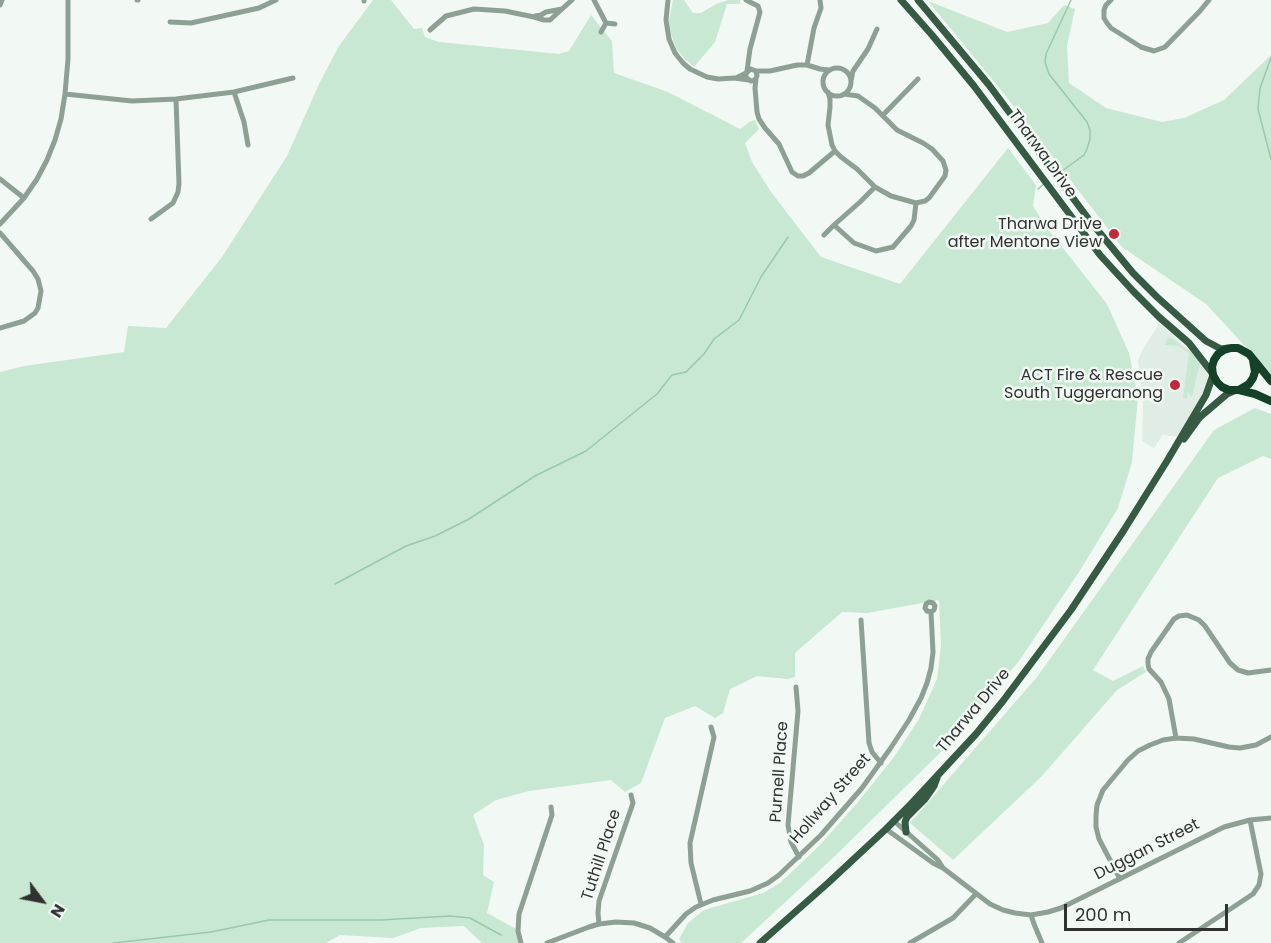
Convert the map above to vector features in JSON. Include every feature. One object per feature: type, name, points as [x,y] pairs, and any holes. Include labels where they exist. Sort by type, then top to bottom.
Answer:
[{"type":"highway","points":[[1271,381],[1244,350],[1231,348],[1224,350],[1214,360],[1213,375],[1222,387],[1255,394],[1271,401]]},
{"type":"highway","points":[[1237,390],[1249,384],[1253,378],[1255,372],[1253,360]]},
{"type":"main road","name":"Tharwa Drive","points":[[760,943],[886,829],[1003,701],[1071,610],[1167,461],[1206,395],[1213,375],[1189,343],[1152,310],[1109,265],[974,86],[901,0]]},
{"type":"main road","name":"Tharwa Drive","points":[[918,0],[989,85],[1106,242],[1133,273],[1206,341],[1221,348],[1231,348]]},
{"type":"main road","name":"Tharwa Drive","points":[[1167,461],[1200,417],[1227,394],[1237,390]]},
{"type":"main road","points":[[906,832],[907,818],[934,786],[939,773]]},
{"type":"street","points":[[0,5],[2,0]]},
{"type":"street","points":[[0,224],[24,198],[37,179],[55,140],[65,94],[68,59],[68,0]]},
{"type":"street","points":[[170,22],[191,23],[259,9],[276,0]]},
{"type":"street","points":[[430,30],[446,16],[474,9],[497,10],[550,20],[572,0]]},
{"type":"street","points":[[594,0],[606,23]]},
{"type":"street","points":[[668,0],[666,20],[669,39],[675,53],[690,69],[707,77],[718,79],[754,76],[797,65],[829,70],[850,68],[857,64]]},
{"type":"street","points":[[747,0],[758,6],[760,12],[746,72],[746,76],[754,76]]},
{"type":"street","points":[[808,65],[814,28],[821,8],[820,0]]},
{"type":"street","points":[[1111,0],[1104,10],[1104,18],[1111,28],[1141,47],[1154,51],[1165,47],[1209,0]]},
{"type":"street","points":[[606,23],[615,24]]},
{"type":"street","points":[[601,32],[606,23]]},
{"type":"street","points":[[830,107],[849,88],[853,71],[868,49],[877,29]]},
{"type":"street","points":[[749,59],[754,76],[759,119],[778,144],[792,172],[803,176],[835,151]]},
{"type":"street","points":[[808,65],[817,73],[828,92],[830,99],[828,125],[835,151],[875,187],[891,196],[916,203],[929,198],[945,176],[945,165],[932,149],[897,130],[875,108],[858,96],[834,95],[828,92]]},
{"type":"street","points":[[843,69],[849,74],[858,96]]},
{"type":"street","points":[[823,83],[829,70]]},
{"type":"street","points":[[734,78],[746,72]]},
{"type":"street","points":[[65,94],[132,101],[176,99],[234,92],[292,78]]},
{"type":"street","points":[[883,115],[918,79]]},
{"type":"street","points":[[234,92],[244,122],[248,145]]},
{"type":"street","points":[[152,219],[173,203],[178,192],[176,99]]},
{"type":"street","points":[[0,179],[24,198]]},
{"type":"street","points":[[824,236],[875,187]]},
{"type":"street","points":[[834,225],[854,243],[876,250],[893,248],[911,226],[916,203]]},
{"type":"street","points":[[0,233],[33,271],[41,291],[35,313],[24,321],[0,328]]},
{"type":"street","name":"Hollway Street","points":[[666,937],[686,914],[701,904],[750,891],[779,875],[842,812],[881,763],[921,698],[931,668],[933,652],[930,612]]},
{"type":"street","points":[[1176,738],[1169,699],[1161,682],[1149,669],[1148,664],[1151,652],[1174,619],[1187,615],[1199,620],[1230,663],[1238,670],[1248,673],[1271,670]]},
{"type":"street","points":[[861,620],[869,743],[872,752],[881,763]]},
{"type":"street","name":"Purnell Place","points":[[796,687],[798,711],[789,825],[791,842],[799,857]]},
{"type":"street","points":[[701,904],[691,863],[690,843],[714,737],[711,727]]},
{"type":"street","points":[[1120,879],[1099,838],[1096,816],[1103,790],[1133,755],[1150,745],[1176,738],[1240,748],[1271,739]]},
{"type":"street","name":"Tuthill Place","points":[[599,924],[599,901],[633,803],[631,795]]},
{"type":"street","points":[[520,943],[519,914],[552,815],[551,807]]},
{"type":"street","name":"Duggan Street","points":[[886,829],[990,904],[1003,910],[1031,915],[1061,908],[1224,827],[1250,820],[1271,818]]},
{"type":"street","points":[[1179,943],[1253,894],[1259,885],[1261,874],[1250,820]]},
{"type":"street","name":"Duggan Street","points":[[894,821],[938,860],[943,868]]},
{"type":"street","points":[[910,943],[953,918],[976,894]]},
{"type":"street","points":[[1031,915],[1042,943]]},
{"type":"street","points":[[547,943],[558,941],[599,924],[616,922],[634,923],[650,928],[673,943]]},
{"type":"shaded area","name":"ACT Fire & Rescue South Tuggeranong","points":[[1158,322],[1190,351],[1205,368],[1209,377],[1207,390],[1178,436],[1163,434],[1154,448],[1142,441],[1143,401],[1138,360]]},
{"type":"green space","points":[[373,0],[391,0],[414,29],[422,28],[425,37],[439,42],[559,54],[569,51],[591,15],[612,41],[614,73],[668,92],[740,129],[755,120],[759,129],[745,143],[752,162],[771,192],[821,257],[900,284],[1008,148],[1036,185],[1033,206],[1048,229],[1107,304],[1129,353],[1138,397],[1132,462],[1118,508],[1079,572],[1019,661],[951,742],[835,856],[741,943],[682,943],[679,939],[688,923],[704,910],[763,893],[780,883],[819,846],[894,757],[919,719],[937,679],[941,645],[939,600],[867,613],[842,612],[795,653],[795,677],[788,679],[757,676],[730,689],[723,713],[715,718],[695,706],[665,718],[641,783],[625,792],[611,780],[529,791],[496,800],[473,815],[484,845],[483,875],[494,882],[487,913],[516,929],[519,943],[482,943],[464,926],[421,928],[393,938],[340,935],[326,943],[0,943],[0,372],[24,366],[124,352],[128,326],[166,328],[222,257],[287,156],[339,46]]},
{"type":"green space","points":[[673,0],[684,0],[693,13],[701,13],[728,0],[740,0],[740,4],[727,4],[715,42],[694,67],[676,48],[671,34],[669,21]]},
{"type":"green space","points":[[928,1],[1007,32],[1048,23],[1064,5],[1075,9],[1067,46],[1069,83],[1106,108],[1162,122],[1184,118],[1224,100],[1271,55],[1271,374],[1206,304],[1122,247],[1005,95]]},
{"type":"green space","points":[[1170,338],[1190,351],[1201,363],[1193,394],[1190,397],[1188,393],[1187,398],[1183,398],[1189,353],[1179,346],[1165,345],[1166,340]]},
{"type":"green space","points":[[1255,408],[1271,414],[1271,459],[1263,456],[1218,478],[1093,670],[1113,681],[1143,666],[1146,672],[1117,690],[1042,776],[953,860],[910,823],[1037,677],[1214,430]]},
{"type":"waterway","points":[[1058,174],[1084,155],[1090,139],[1087,122],[1049,74],[1045,62],[1046,54],[1071,0]]},
{"type":"waterway","points":[[1271,58],[1260,88],[1258,109],[1271,159]]},
{"type":"waterway","points":[[1038,189],[1044,184]]},
{"type":"waterway","points":[[335,584],[406,546],[435,536],[469,519],[535,476],[586,451],[657,394],[672,375],[686,372],[704,354],[714,339],[739,320],[761,277],[788,237]]},
{"type":"waterway","points":[[113,943],[211,932],[269,920],[381,920],[450,916],[470,918],[501,935]]},
{"type":"place","name":"Tharwa Drive after Mentone View","points":[[1114,234]]},
{"type":"place","name":"ACT Fire & Rescue South Tuggeranong","points":[[1175,385]]}]
